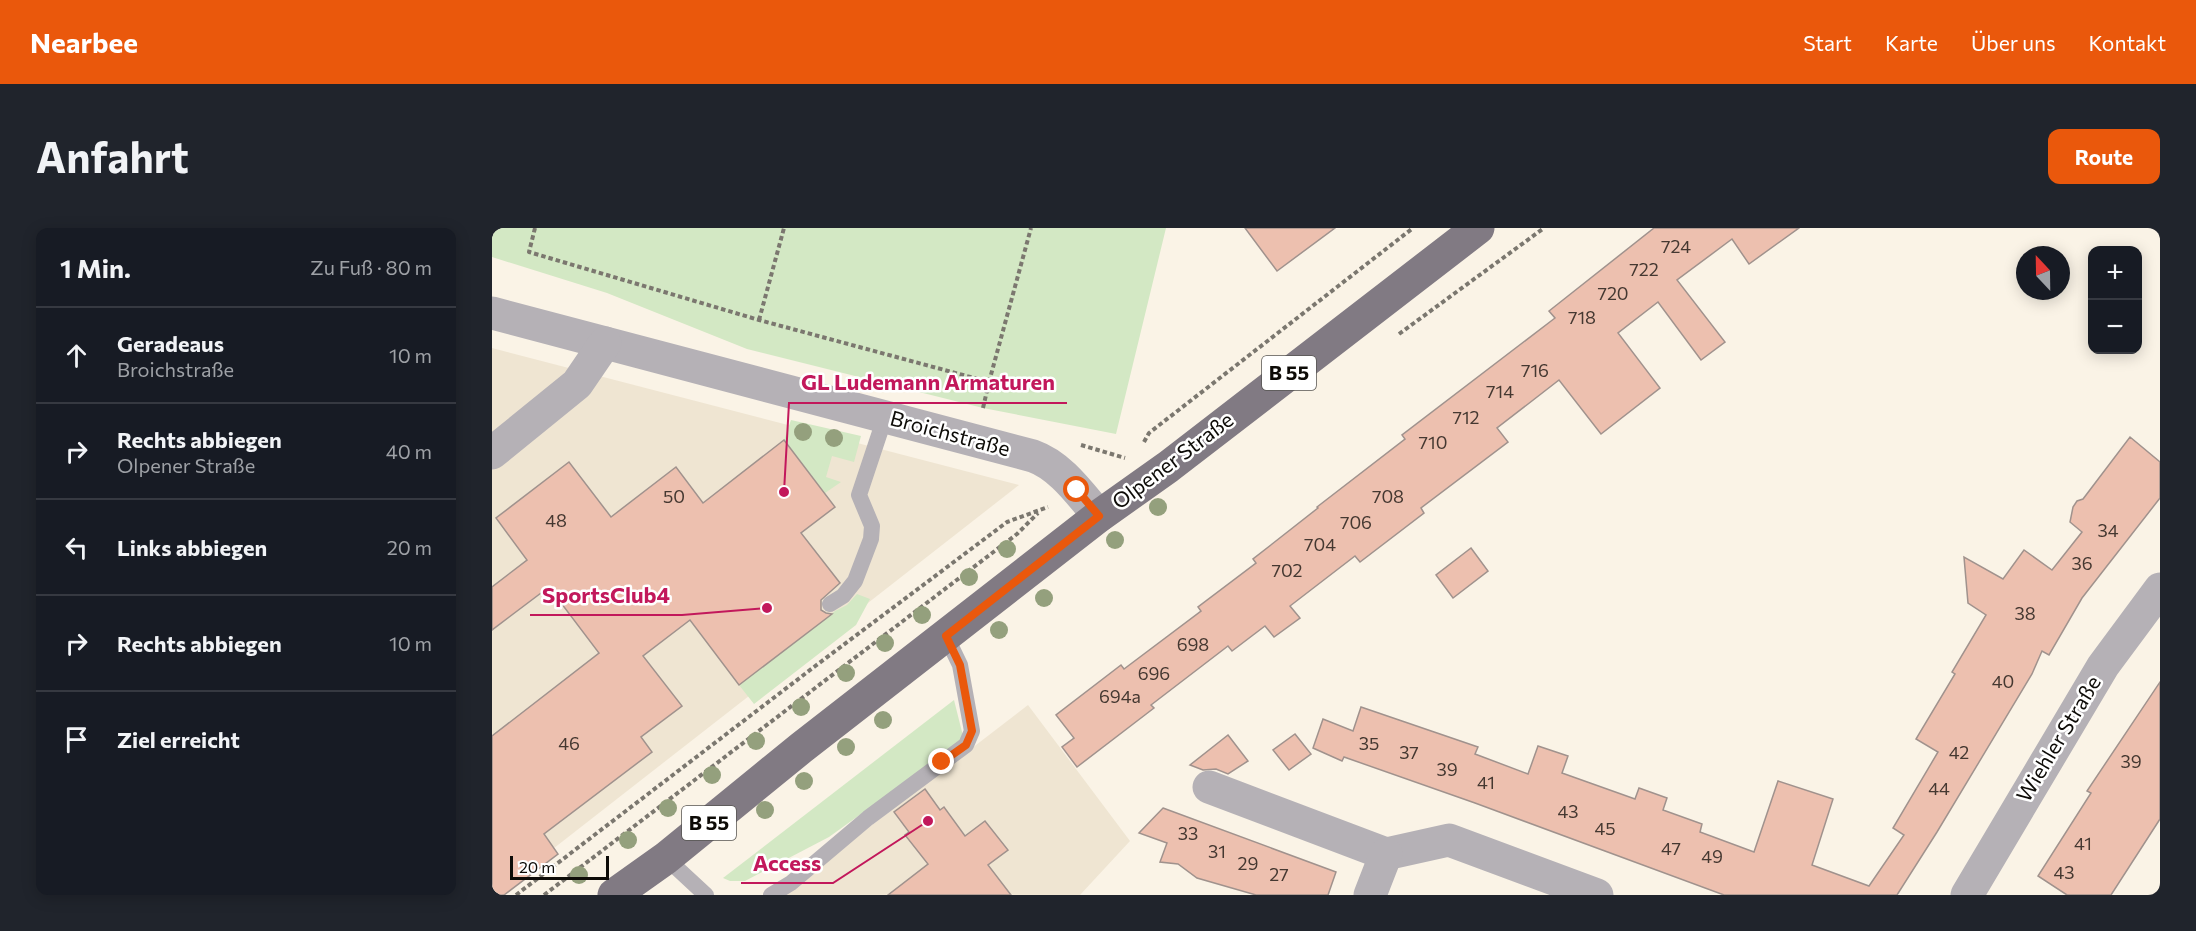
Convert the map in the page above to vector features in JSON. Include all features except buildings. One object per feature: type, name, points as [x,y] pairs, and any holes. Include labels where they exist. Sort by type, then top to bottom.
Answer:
[{"type":"main road","name":"Olpener Straße","points":[[614,895],[666,858],[801,748],[1099,516],[1168,466],[1478,228]]},
{"type":"street","name":"Broichstraße","points":[[492,313],[1033,456],[1047,462],[1071,484],[1099,516]]},
{"type":"street","points":[[492,453],[577,384],[605,343]]},
{"type":"street","name":"Wiehler Straße","points":[[1974,892],[2103,666],[2160,589]]},
{"type":"street","points":[[1209,787],[1386,854],[1449,840],[1597,895]]},
{"type":"street","points":[[1370,895],[1386,854]]},
{"type":"lane","points":[[830,604],[843,596],[855,581],[871,539],[872,526],[859,495],[885,417]]},
{"type":"lane","points":[[771,895],[791,883],[868,818],[966,745],[972,731],[960,665],[946,636]]},
{"type":"lane","points":[[666,858],[706,895]]},
{"type":"path","points":[[535,228],[529,252],[759,320],[989,382]]},
{"type":"path","points":[[759,320],[784,228]]},
{"type":"path","points":[[987,444],[987,419],[983,408],[1031,228]]},
{"type":"path","points":[[1138,451],[1149,433],[1413,228]]},
{"type":"path","points":[[516,895],[1007,522],[1041,511],[1017,534],[544,895]]},
{"type":"shaded area","points":[[492,348],[1019,485],[494,895],[492,895]]},
{"type":"shaded area","points":[[1028,705],[1130,841],[1080,895],[781,895]]},
{"type":"green space","points":[[492,228],[1166,228],[1116,434],[983,408],[747,349],[607,293],[492,257]]},
{"type":"green space","points":[[791,420],[861,436],[854,462],[832,456],[826,477],[841,482],[825,493],[784,440]]},
{"type":"green space","points":[[857,594],[870,599],[856,625],[754,704],[739,685],[835,611],[847,605]]},
{"type":"green space","points":[[954,700],[964,740],[829,837],[745,881],[730,881],[723,878]]},
{"type":"place","name":"GL Ludemann Armaturen","points":[[784,492]]},
{"type":"place","name":"SportsClub4","points":[[767,608]]},
{"type":"place","name":"Access","points":[[928,821]]},
{"type":"route","points":[[942,762],[966,745],[972,731],[960,665],[946,636],[1099,516],[1077,490]]}]
